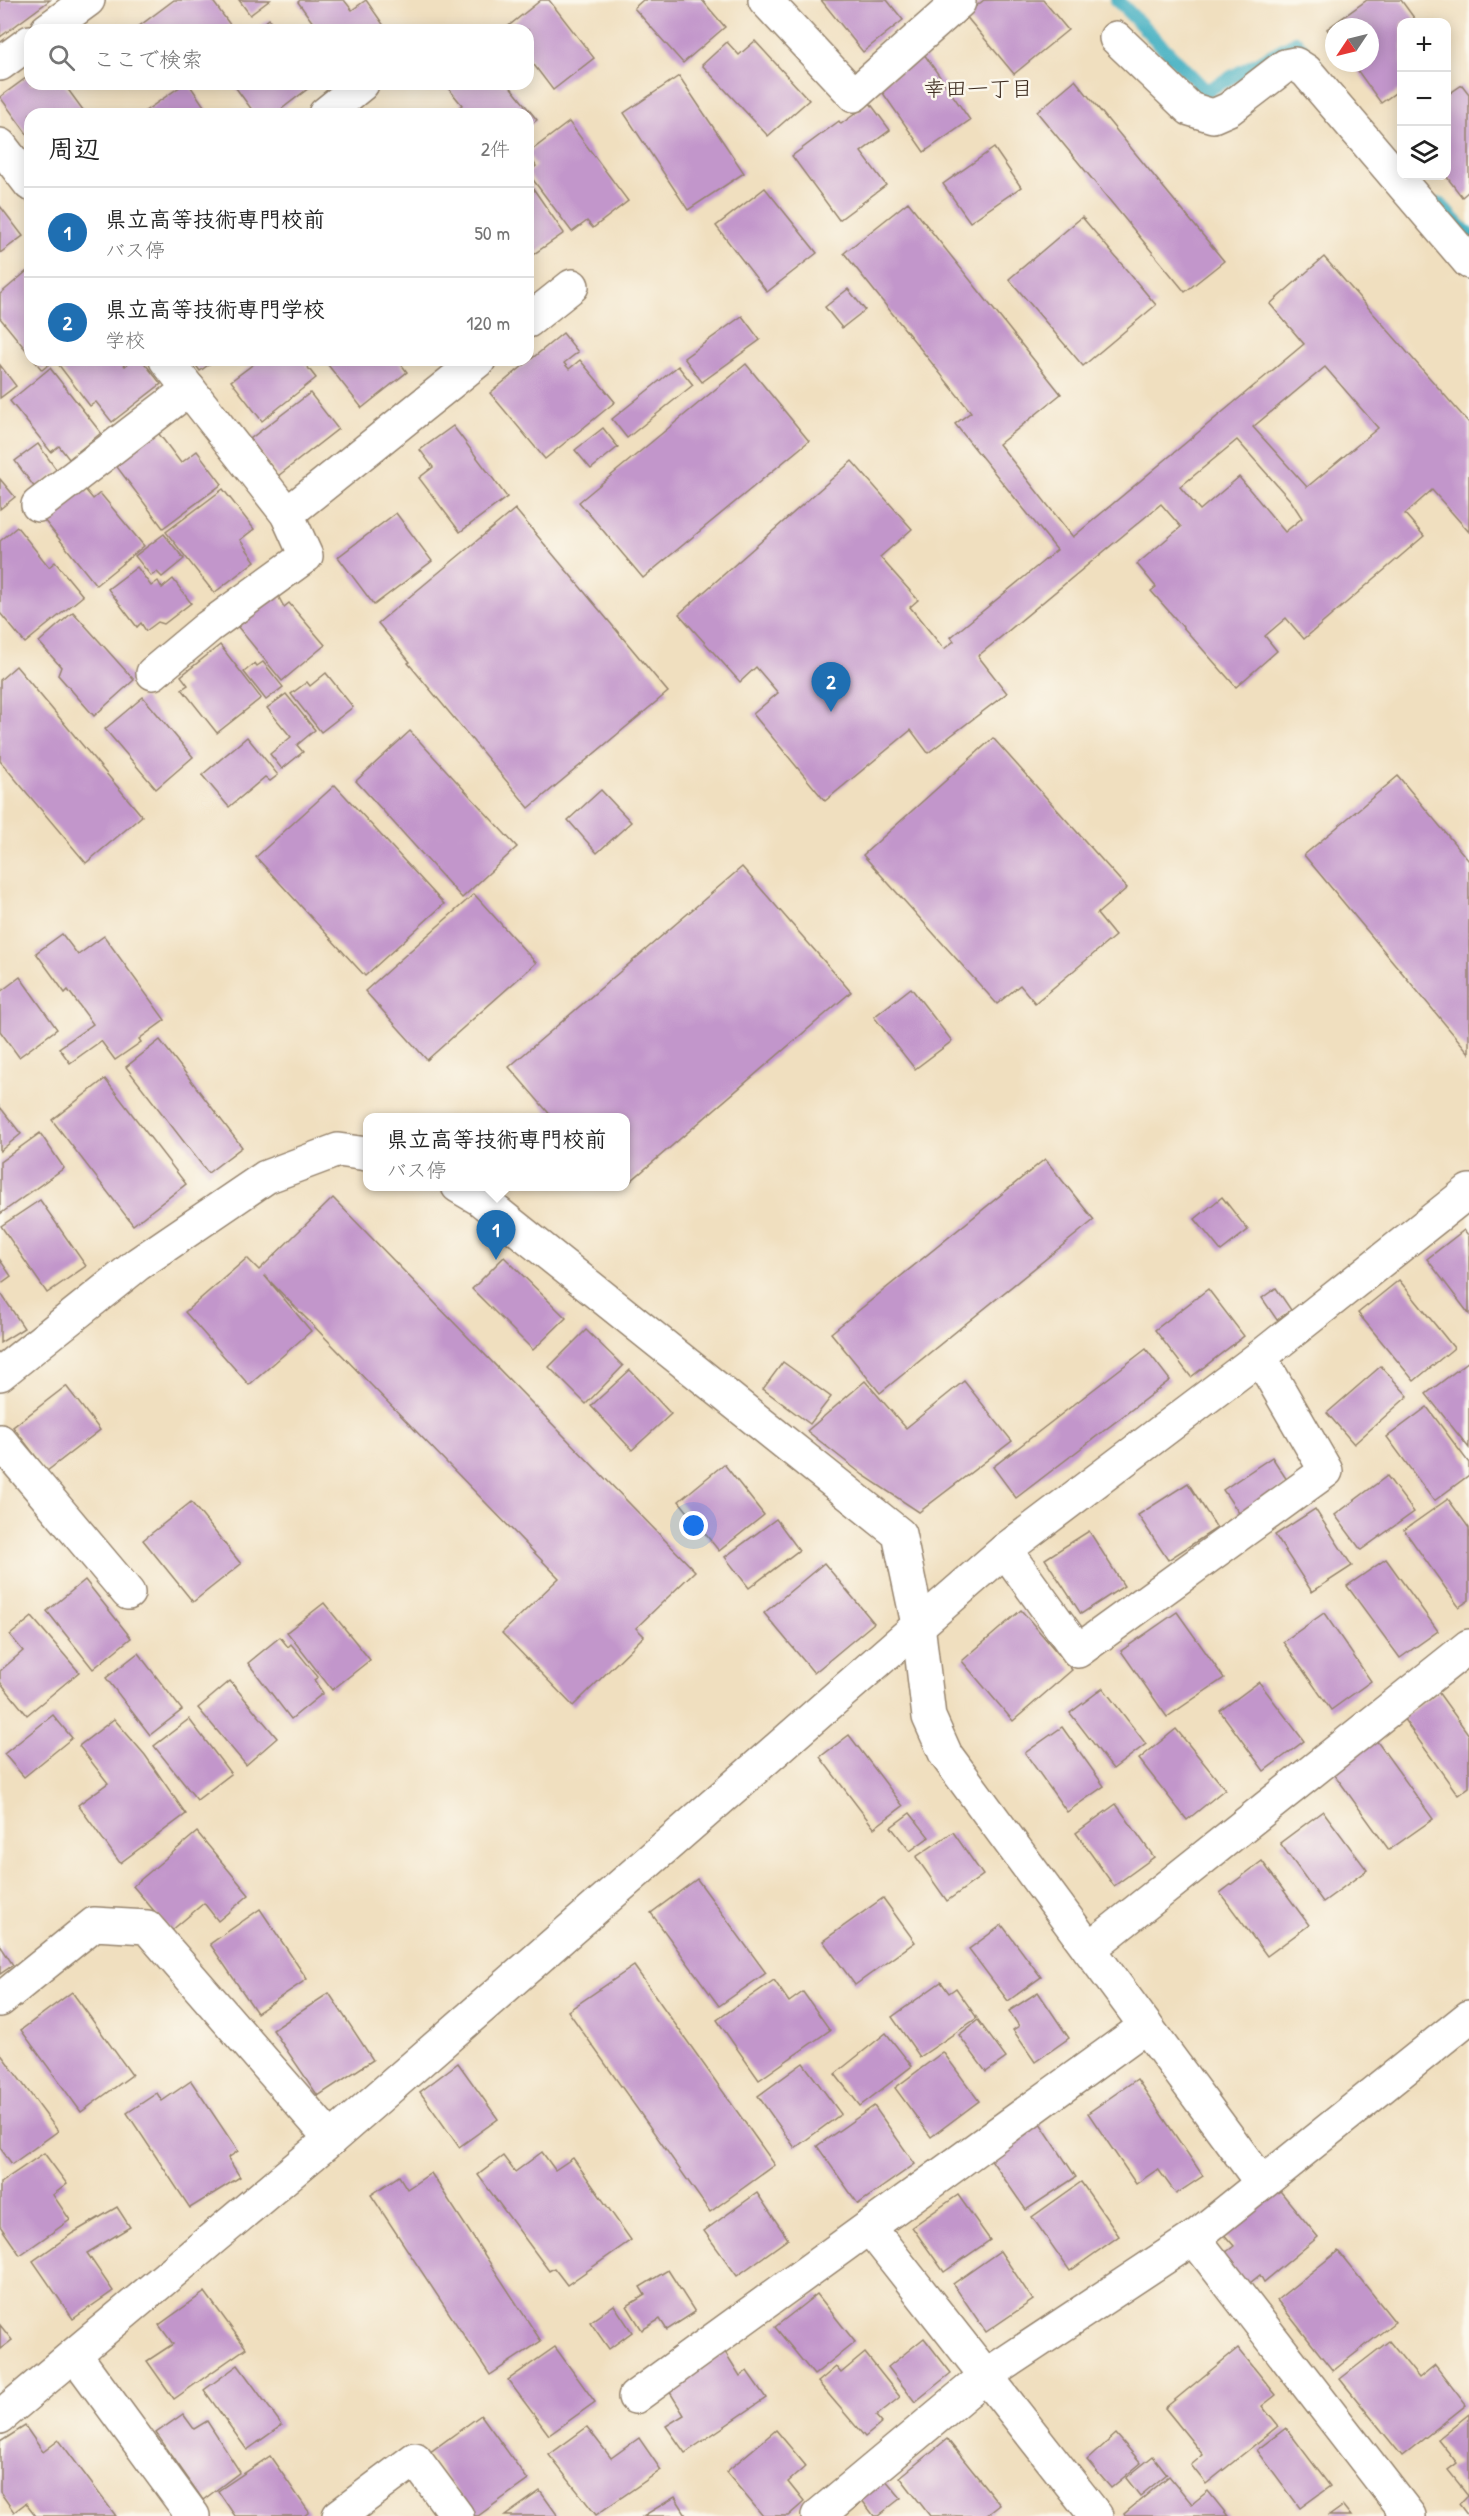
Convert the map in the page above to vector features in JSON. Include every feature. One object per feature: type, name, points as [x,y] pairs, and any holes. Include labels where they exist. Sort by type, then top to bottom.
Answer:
[{"type":"street","points":[[55,24],[88,0]]},
{"type":"street","points":[[765,0],[854,94],[959,2],[957,0]]},
{"type":"street","points":[[1116,38],[1190,110],[1213,116],[1228,108],[1285,66],[1295,64],[1306,71],[1469,262]]},
{"type":"street","points":[[0,64],[24,46]]},
{"type":"street","points":[[332,108],[355,90]]},
{"type":"street","points":[[0,145],[24,176]]},
{"type":"street","points":[[534,316],[572,286]]},
{"type":"street","points":[[153,672],[208,627],[306,556],[287,514],[171,366]]},
{"type":"street","points":[[287,514],[472,366]]},
{"type":"street","points":[[38,505],[189,389]]},
{"type":"street","points":[[0,1374],[138,1264],[266,1177],[338,1150],[363,1153]]},
{"type":"street","points":[[466,1191],[480,1199],[899,1534],[918,1624],[929,1717],[946,1755],[1261,2182]]},
{"type":"street","points":[[0,2417],[331,2139],[1005,1550],[1260,1357],[1469,1191]]},
{"type":"street","points":[[1005,1550],[1078,1651],[1326,1470],[1260,1357]]},
{"type":"street","points":[[0,1441],[129,1593]]},
{"type":"street","points":[[1089,1949],[1469,1646]]},
{"type":"street","points":[[0,2000],[94,1924],[147,1927],[331,2139]]},
{"type":"street","points":[[818,2516],[987,2375],[1194,2238],[1469,2017]]},
{"type":"street","points":[[635,2397],[1146,2026]]},
{"type":"street","points":[[869,2227],[1096,2516]]},
{"type":"street","points":[[1194,2238],[1409,2516]]},
{"type":"street","points":[[75,2355],[194,2516]]},
{"type":"street","points":[[339,2516],[415,2459],[457,2516]]},
{"type":"building","points":[[0,0],[50,0],[0,37]]},
{"type":"building","points":[[174,0],[212,0],[230,24],[142,24]]},
{"type":"building","points":[[239,0],[270,0],[250,15]]},
{"type":"building","points":[[300,0],[344,0],[352,10],[366,0],[383,24],[314,24],[298,2]]},
{"type":"building","points":[[541,0],[549,0],[594,58],[553,90],[534,65],[534,24],[511,24]]},
{"type":"building","points":[[643,0],[702,0],[725,27],[683,63],[634,8]]},
{"type":"building","points":[[821,0],[887,0],[903,20],[863,52]]},
{"type":"building","points":[[984,0],[1043,0],[1068,30],[1014,74],[965,15]]},
{"type":"building","points":[[1367,0],[1401,0],[1414,18],[1397,18],[1397,92],[1381,103],[1359,72],[1379,72],[1379,18],[1342,18]]},
{"type":"building","points":[[269,19],[273,24],[263,24]]},
{"type":"building","points":[[755,41],[809,100],[768,136],[702,65],[727,42],[739,55]]},
{"type":"building","points":[[924,54],[970,120],[924,152],[878,86]]},
{"type":"building","points":[[679,76],[744,173],[688,210],[624,113]]},
{"type":"building","points":[[24,79],[24,90],[68,90],[82,108],[24,108],[24,130],[0,97]]},
{"type":"building","points":[[1075,80],[1224,261],[1185,292],[1037,112]]},
{"type":"building","points":[[1462,85],[1469,94],[1469,191],[1462,197],[1449,180],[1451,180],[1451,93]]},
{"type":"building","points":[[175,90],[193,90],[205,108],[150,108]]},
{"type":"building","points":[[237,90],[306,90],[283,108],[251,108]]},
{"type":"building","points":[[450,90],[513,90],[527,108],[458,108],[462,105]]},
{"type":"building","points":[[870,103],[890,130],[861,152],[886,185],[839,220],[792,156],[839,121],[841,124]]},
{"type":"building","points":[[569,122],[628,201],[593,228],[587,221],[572,232],[534,181],[536,166],[534,148]]},
{"type":"building","points":[[994,148],[1021,187],[970,222],[943,184]]},
{"type":"building","points":[[765,188],[817,253],[767,292],[716,226]]},
{"type":"building","points":[[534,190],[564,233],[534,254]]},
{"type":"building","points":[[908,202],[1061,394],[999,444],[1073,537],[1304,344],[1270,304],[1324,257],[1469,423],[1469,532],[1432,490],[1405,514],[1424,536],[1304,639],[1286,618],[1265,636],[1277,651],[1236,687],[1151,591],[1156,587],[1137,564],[1181,527],[1161,504],[978,656],[1007,693],[928,753],[911,730],[825,801],[753,714],[778,693],[756,667],[740,682],[679,614],[852,461],[912,529],[880,557],[918,600],[910,607],[944,649],[954,641],[951,637],[1057,550],[955,424],[971,412],[844,253]],"holes":[[[1325,367],[1378,428],[1307,487],[1253,427]],[[1237,440],[1291,501],[1302,518],[1285,532],[1239,477],[1200,510],[1180,487]]]},
{"type":"building","points":[[0,206],[23,236],[0,253]]},
{"type":"building","points":[[1082,217],[1156,305],[1083,366],[1009,279]]},
{"type":"building","points":[[24,274],[24,348],[0,318],[0,294]]},
{"type":"building","points":[[848,289],[865,310],[842,328],[825,307]]},
{"type":"building","points":[[742,316],[760,340],[702,382],[684,358]]},
{"type":"building","points":[[563,333],[578,352],[564,363],[569,369],[580,360],[615,402],[545,459],[490,393],[523,366],[534,366],[534,357]]},
{"type":"building","points":[[746,364],[809,441],[643,578],[579,502]]},
{"type":"building","points":[[0,365],[16,386],[0,398]]},
{"type":"building","points":[[60,366],[147,366],[161,384],[112,422],[96,402],[90,406]]},
{"type":"building","points":[[196,366],[207,366],[200,371]]},
{"type":"building","points":[[251,366],[307,366],[316,378],[262,421],[231,381]]},
{"type":"building","points":[[329,366],[402,366],[407,372],[362,408]]},
{"type":"building","points":[[678,366],[693,385],[627,438],[612,419]]},
{"type":"building","points":[[50,368],[101,433],[69,459],[59,446],[51,452],[10,401]]},
{"type":"building","points":[[310,393],[338,429],[278,476],[250,439]]},
{"type":"building","points":[[453,426],[507,497],[460,532],[419,478],[433,467],[420,450]]},
{"type":"building","points":[[603,428],[618,447],[591,469],[575,450]]},
{"type":"building","points":[[156,430],[181,463],[197,451],[222,484],[163,528],[114,463]]},
{"type":"building","points":[[38,444],[58,472],[35,488],[15,461]]},
{"type":"building","points":[[0,479],[15,497],[0,509]]},
{"type":"building","points":[[84,488],[93,499],[100,493],[144,546],[96,585],[44,520]]},
{"type":"building","points":[[223,489],[254,529],[240,540],[255,561],[214,593],[166,532]]},
{"type":"building","points":[[515,509],[668,692],[529,808],[408,663],[410,662],[378,623]]},
{"type":"building","points":[[396,513],[432,561],[374,605],[338,557]]},
{"type":"building","points":[[17,527],[49,567],[55,562],[83,596],[25,643],[0,613],[0,541]]},
{"type":"building","points":[[164,534],[184,559],[162,577],[157,572],[151,576],[135,556]]},
{"type":"building","points":[[137,567],[151,586],[158,581],[162,588],[173,579],[191,603],[164,624],[158,622],[146,631],[141,623],[137,627],[108,589]]},
{"type":"building","points":[[277,594],[284,607],[289,603],[325,645],[282,681],[238,627]]},
{"type":"building","points":[[73,612],[134,680],[94,716],[58,675],[61,667],[39,642]]},
{"type":"building","points":[[220,645],[261,698],[217,733],[182,689],[188,685],[181,676]]},
{"type":"building","points":[[263,662],[283,687],[266,700],[244,672],[255,663],[257,666]]},
{"type":"building","points":[[16,666],[142,816],[86,863],[0,761],[0,680]]},
{"type":"building","points":[[326,673],[353,707],[321,732],[291,694],[307,682],[310,686]]},
{"type":"building","points":[[286,694],[315,730],[297,745],[303,752],[282,769],[270,754],[291,737],[267,708]]},
{"type":"building","points":[[143,697],[193,757],[156,789],[105,729]]},
{"type":"building","points":[[410,731],[517,847],[462,898],[356,781]]},
{"type":"building","points":[[247,737],[278,775],[270,781],[265,777],[229,807],[202,775]]},
{"type":"building","points":[[993,738],[1127,888],[1097,914],[1115,936],[1035,1003],[1020,985],[997,1004],[863,855]]},
{"type":"building","points":[[1398,776],[1469,861],[1469,1053],[1304,855]]},
{"type":"building","points":[[335,785],[444,904],[365,976],[256,857]]},
{"type":"building","points":[[601,790],[631,822],[597,853],[568,820]]},
{"type":"building","points":[[742,867],[851,992],[630,1182],[630,1113],[549,1113],[509,1067]]},
{"type":"building","points":[[474,894],[536,963],[427,1060],[365,991]]},
{"type":"building","points":[[62,934],[78,955],[104,936],[165,1020],[139,1039],[141,1042],[115,1060],[101,1041],[70,1063],[59,1048],[93,1024],[68,990],[65,993],[36,953]]},
{"type":"building","points":[[20,977],[57,1029],[19,1057],[0,1031],[0,992]]},
{"type":"building","points":[[911,988],[952,1041],[915,1069],[874,1017]]},
{"type":"building","points":[[160,1040],[242,1147],[208,1173],[126,1067]]},
{"type":"building","points":[[105,1079],[186,1184],[133,1225],[52,1120]]},
{"type":"building","points":[[0,1107],[21,1134],[0,1151]]},
{"type":"building","points":[[40,1133],[64,1168],[0,1214],[0,1162]]},
{"type":"building","points":[[1045,1159],[1094,1220],[880,1393],[831,1333]]},
{"type":"building","points":[[1222,1197],[1248,1230],[1221,1251],[1195,1219]]},
{"type":"building","points":[[333,1198],[695,1571],[636,1628],[644,1636],[573,1706],[502,1633],[559,1578],[264,1275],[311,1331],[249,1385],[185,1312],[247,1258],[259,1270]]},
{"type":"building","points":[[40,1200],[86,1266],[47,1293],[1,1226]]},
{"type":"building","points":[[1464,1230],[1469,1236],[1469,1314],[1427,1259]]},
{"type":"building","points":[[504,1257],[566,1318],[533,1350],[472,1289]]},
{"type":"building","points":[[0,1260],[11,1276],[0,1284]]},
{"type":"building","points":[[1399,1280],[1454,1348],[1414,1381],[1358,1313]]},
{"type":"building","points":[[1276,1288],[1291,1310],[1277,1320],[1262,1298]]},
{"type":"building","points":[[1208,1289],[1244,1336],[1191,1377],[1155,1330]]},
{"type":"building","points":[[0,1292],[24,1328],[0,1343]]},
{"type":"building","points":[[586,1330],[623,1366],[586,1404],[549,1367]]},
{"type":"building","points":[[1146,1349],[1170,1380],[1016,1498],[993,1467]]},
{"type":"building","points":[[1469,1361],[1469,1448],[1426,1394]]},
{"type":"building","points":[[783,1362],[831,1397],[810,1424],[763,1389]]},
{"type":"building","points":[[1381,1366],[1408,1396],[1354,1444],[1327,1413]]},
{"type":"building","points":[[630,1370],[671,1414],[632,1450],[591,1406]]},
{"type":"building","points":[[865,1381],[906,1428],[964,1381],[1012,1441],[919,1512],[863,1475],[807,1431]]},
{"type":"building","points":[[66,1386],[100,1430],[47,1471],[13,1427]]},
{"type":"building","points":[[1427,1407],[1469,1463],[1469,1475],[1434,1501],[1387,1437]]},
{"type":"building","points":[[1272,1457],[1289,1483],[1241,1516],[1223,1490]]},
{"type":"building","points":[[724,1464],[764,1515],[719,1551],[679,1501]]},
{"type":"building","points":[[1387,1476],[1414,1512],[1361,1550],[1335,1515]]},
{"type":"building","points":[[1188,1483],[1217,1528],[1168,1560],[1138,1515]]},
{"type":"building","points":[[1448,1499],[1469,1528],[1469,1600],[1459,1607],[1404,1530]]},
{"type":"building","points":[[191,1502],[241,1564],[193,1602],[143,1540]]},
{"type":"building","points":[[1315,1509],[1352,1566],[1312,1592],[1275,1535]]},
{"type":"building","points":[[776,1519],[799,1550],[749,1588],[725,1557]]},
{"type":"building","points":[[1089,1531],[1124,1586],[1081,1614],[1045,1559]]},
{"type":"building","points":[[1386,1559],[1438,1631],[1400,1658],[1347,1586]]},
{"type":"building","points":[[824,1563],[874,1623],[814,1673],[764,1613]]},
{"type":"building","points":[[85,1580],[131,1638],[93,1669],[47,1611]]},
{"type":"building","points":[[324,1603],[370,1660],[332,1690],[287,1632]]},
{"type":"building","points":[[1021,1610],[1072,1670],[1013,1721],[962,1661]]},
{"type":"building","points":[[1177,1612],[1224,1678],[1167,1717],[1121,1651]]},
{"type":"building","points":[[1324,1613],[1371,1681],[1331,1710],[1283,1642]]},
{"type":"building","points":[[32,1617],[79,1672],[27,1715],[0,1682],[0,1671],[23,1651],[10,1635]]},
{"type":"building","points":[[280,1637],[288,1647],[291,1644],[318,1677],[314,1680],[323,1693],[291,1719],[248,1663]]},
{"type":"building","points":[[138,1653],[182,1710],[150,1735],[106,1678]]},
{"type":"building","points":[[230,1681],[277,1738],[246,1765],[198,1708]]},
{"type":"building","points":[[1259,1682],[1304,1741],[1264,1771],[1220,1711]]},
{"type":"building","points":[[1103,1688],[1146,1744],[1113,1769],[1070,1713]]},
{"type":"building","points":[[1438,1692],[1469,1735],[1469,1787],[1458,1795],[1403,1718]]},
{"type":"building","points":[[53,1715],[72,1738],[24,1777],[4,1754]]},
{"type":"building","points":[[114,1719],[145,1755],[186,1814],[120,1863],[78,1805],[108,1783],[79,1746]]},
{"type":"building","points":[[189,1719],[231,1774],[197,1800],[154,1746]]},
{"type":"building","points":[[1062,1727],[1104,1786],[1067,1812],[1025,1753]]},
{"type":"building","points":[[1176,1729],[1225,1789],[1187,1820],[1139,1759]]},
{"type":"building","points":[[849,1735],[903,1806],[874,1828],[820,1757]]},
{"type":"building","points":[[1376,1740],[1433,1819],[1389,1850],[1332,1771]]},
{"type":"building","points":[[1116,1804],[1154,1857],[1114,1886],[1076,1833]]},
{"type":"building","points":[[1323,1811],[1367,1870],[1323,1902],[1280,1843]]},
{"type":"building","points":[[910,1813],[929,1837],[910,1851],[891,1827]]},
{"type":"building","points":[[197,1832],[249,1895],[218,1921],[204,1903],[171,1931],[133,1886]]},
{"type":"building","points":[[953,1832],[983,1875],[947,1901],[916,1857]]},
{"type":"building","points":[[1262,1861],[1309,1925],[1267,1956],[1220,1893]]},
{"type":"building","points":[[697,1879],[766,1973],[719,2006],[651,1913]]},
{"type":"building","points":[[883,1898],[915,1942],[855,1985],[823,1941]]},
{"type":"building","points":[[260,1909],[307,1979],[257,2013],[210,1944]]},
{"type":"building","points":[[1002,1925],[1041,1977],[1008,2001],[969,1949]]},
{"type":"building","points":[[0,1945],[13,1965],[0,1974]]},
{"type":"building","points":[[634,1966],[775,2165],[710,2212],[568,2011]]},
{"type":"building","points":[[774,1980],[789,2002],[803,1992],[830,2030],[759,2080],[717,2020]]},
{"type":"building","points":[[941,1982],[949,1993],[956,1988],[977,2018],[920,2057],[892,2017]]},
{"type":"building","points":[[72,1992],[132,2075],[81,2112],[21,2030]]},
{"type":"building","points":[[1038,1992],[1069,2038],[1035,2062],[1013,2030],[1019,2026],[1009,2011]]},
{"type":"building","points":[[329,1993],[373,2060],[318,2096],[273,2030]]},
{"type":"building","points":[[978,2020],[1006,2058],[986,2072],[959,2035]]},
{"type":"building","points":[[886,2033],[912,2066],[860,2106],[835,2074]]},
{"type":"building","points":[[943,2052],[979,2101],[931,2137],[895,2088]]},
{"type":"building","points":[[0,2053],[58,2131],[12,2164],[0,2148]]},
{"type":"building","points":[[458,2063],[498,2119],[459,2147],[420,2092]]},
{"type":"building","points":[[803,2063],[841,2114],[795,2148],[758,2096]]},
{"type":"building","points":[[1137,2079],[1203,2176],[1176,2194],[1158,2169],[1136,2184],[1088,2113]]},
{"type":"building","points":[[191,2081],[238,2151],[228,2158],[240,2177],[190,2208],[127,2113],[157,2093],[162,2101]]},
{"type":"building","points":[[874,2106],[915,2164],[858,2204],[817,2146]]},
{"type":"building","points":[[1036,2117],[1076,2177],[1026,2210],[985,2151]]},
{"type":"building","points":[[542,2152],[555,2170],[573,2158],[631,2240],[567,2285],[554,2268],[549,2271],[478,2175],[503,2156],[515,2172]]},
{"type":"building","points":[[44,2153],[67,2184],[53,2195],[70,2220],[20,2255],[0,2226],[0,2183]]},
{"type":"building","points":[[431,2173],[541,2341],[490,2375],[371,2195],[399,2176],[407,2189]]},
{"type":"building","points":[[1081,2182],[1119,2236],[1070,2271],[1032,2217]]},
{"type":"building","points":[[1276,2186],[1318,2237],[1264,2282],[1260,2275],[1245,2287],[1220,2257],[1234,2246],[1221,2231]]},
{"type":"building","points":[[757,2193],[788,2239],[737,2276],[704,2231]]},
{"type":"building","points":[[958,2195],[990,2240],[944,2272],[912,2227]]},
{"type":"building","points":[[117,2207],[130,2227],[87,2253],[113,2291],[73,2319],[33,2261],[73,2233]]},
{"type":"building","points":[[1000,2251],[1033,2300],[986,2332],[953,2284]]},
{"type":"building","points":[[1338,2251],[1395,2322],[1333,2371],[1277,2300]]},
{"type":"building","points":[[668,2270],[695,2312],[667,2330],[660,2319],[642,2330],[627,2306],[645,2295],[640,2287]]},
{"type":"building","points":[[205,2292],[246,2348],[174,2399],[147,2361],[173,2344],[159,2325]]},
{"type":"building","points":[[817,2294],[855,2342],[814,2375],[775,2327]]},
{"type":"building","points":[[614,2305],[632,2332],[609,2349],[590,2322]]},
{"type":"building","points":[[0,2325],[12,2340],[0,2349]]},
{"type":"building","points":[[924,2338],[951,2373],[915,2402],[888,2367]]},
{"type":"building","points":[[1389,2341],[1419,2378],[1435,2365],[1466,2405],[1402,2456],[1340,2379]]},
{"type":"building","points":[[555,2347],[595,2402],[549,2435],[508,2380]]},
{"type":"building","points":[[1238,2348],[1276,2395],[1262,2406],[1278,2426],[1206,2484],[1191,2465],[1203,2455],[1165,2408]]},
{"type":"building","points":[[725,2352],[740,2376],[747,2371],[766,2398],[685,2453],[666,2426],[684,2415],[668,2389]]},
{"type":"building","points":[[865,2353],[900,2397],[876,2416],[882,2423],[865,2437],[818,2382],[836,2367],[841,2373]]},
{"type":"building","points":[[238,2365],[282,2425],[247,2450],[204,2390]]},
{"type":"building","points":[[183,2414],[194,2429],[207,2421],[240,2472],[203,2500],[156,2433]]},
{"type":"building","points":[[1469,2414],[1468,2516],[1459,2504],[1468,2495],[1448,2470],[1457,2463],[1438,2439]]},
{"type":"building","points":[[481,2415],[528,2480],[478,2516],[474,2516],[429,2453]]},
{"type":"building","points":[[25,2426],[43,2452],[59,2440],[116,2516],[36,2516],[26,2503],[14,2512],[0,2492],[0,2442]]},
{"type":"building","points":[[587,2427],[611,2458],[639,2438],[661,2470],[596,2515],[549,2455]]},
{"type":"building","points":[[1286,2428],[1330,2486],[1300,2508],[1257,2450]]},
{"type":"building","points":[[776,2430],[806,2466],[788,2482],[804,2502],[788,2516],[763,2516],[726,2472]]},
{"type":"building","points":[[1116,2434],[1141,2463],[1111,2488],[1087,2460]]},
{"type":"building","points":[[947,2439],[1000,2505],[986,2516],[930,2516],[900,2477]]},
{"type":"building","points":[[270,2456],[309,2512],[304,2516],[235,2516],[218,2491]]},
{"type":"building","points":[[1153,2456],[1167,2474],[1140,2496],[1126,2478]]},
{"type":"building","points":[[879,2472],[901,2498],[878,2516],[874,2516],[855,2491]]},
{"type":"building","points":[[1169,2476],[1192,2504],[1208,2491],[1228,2516],[1125,2516],[1124,2514]]},
{"type":"building","points":[[540,2491],[558,2516],[505,2516]]},
{"type":"building","points":[[675,2497],[687,2516],[643,2516]]},
{"type":"building","points":[[1343,2506],[1351,2516],[1329,2516]]},
{"type":"waterway","points":[[1117,0],[1206,91],[1296,42],[1314,63]]},
{"type":"waterway","points":[[1440,204],[1469,236]]},
{"type":"place","name":"県立高等技術専門学校","points":[[831,712]]},
{"type":"place","name":"県立高等技術専門校前","points":[[496,1260]]},
{"type":"district","name":"幸田一丁目","points":[[978,88]]}]
